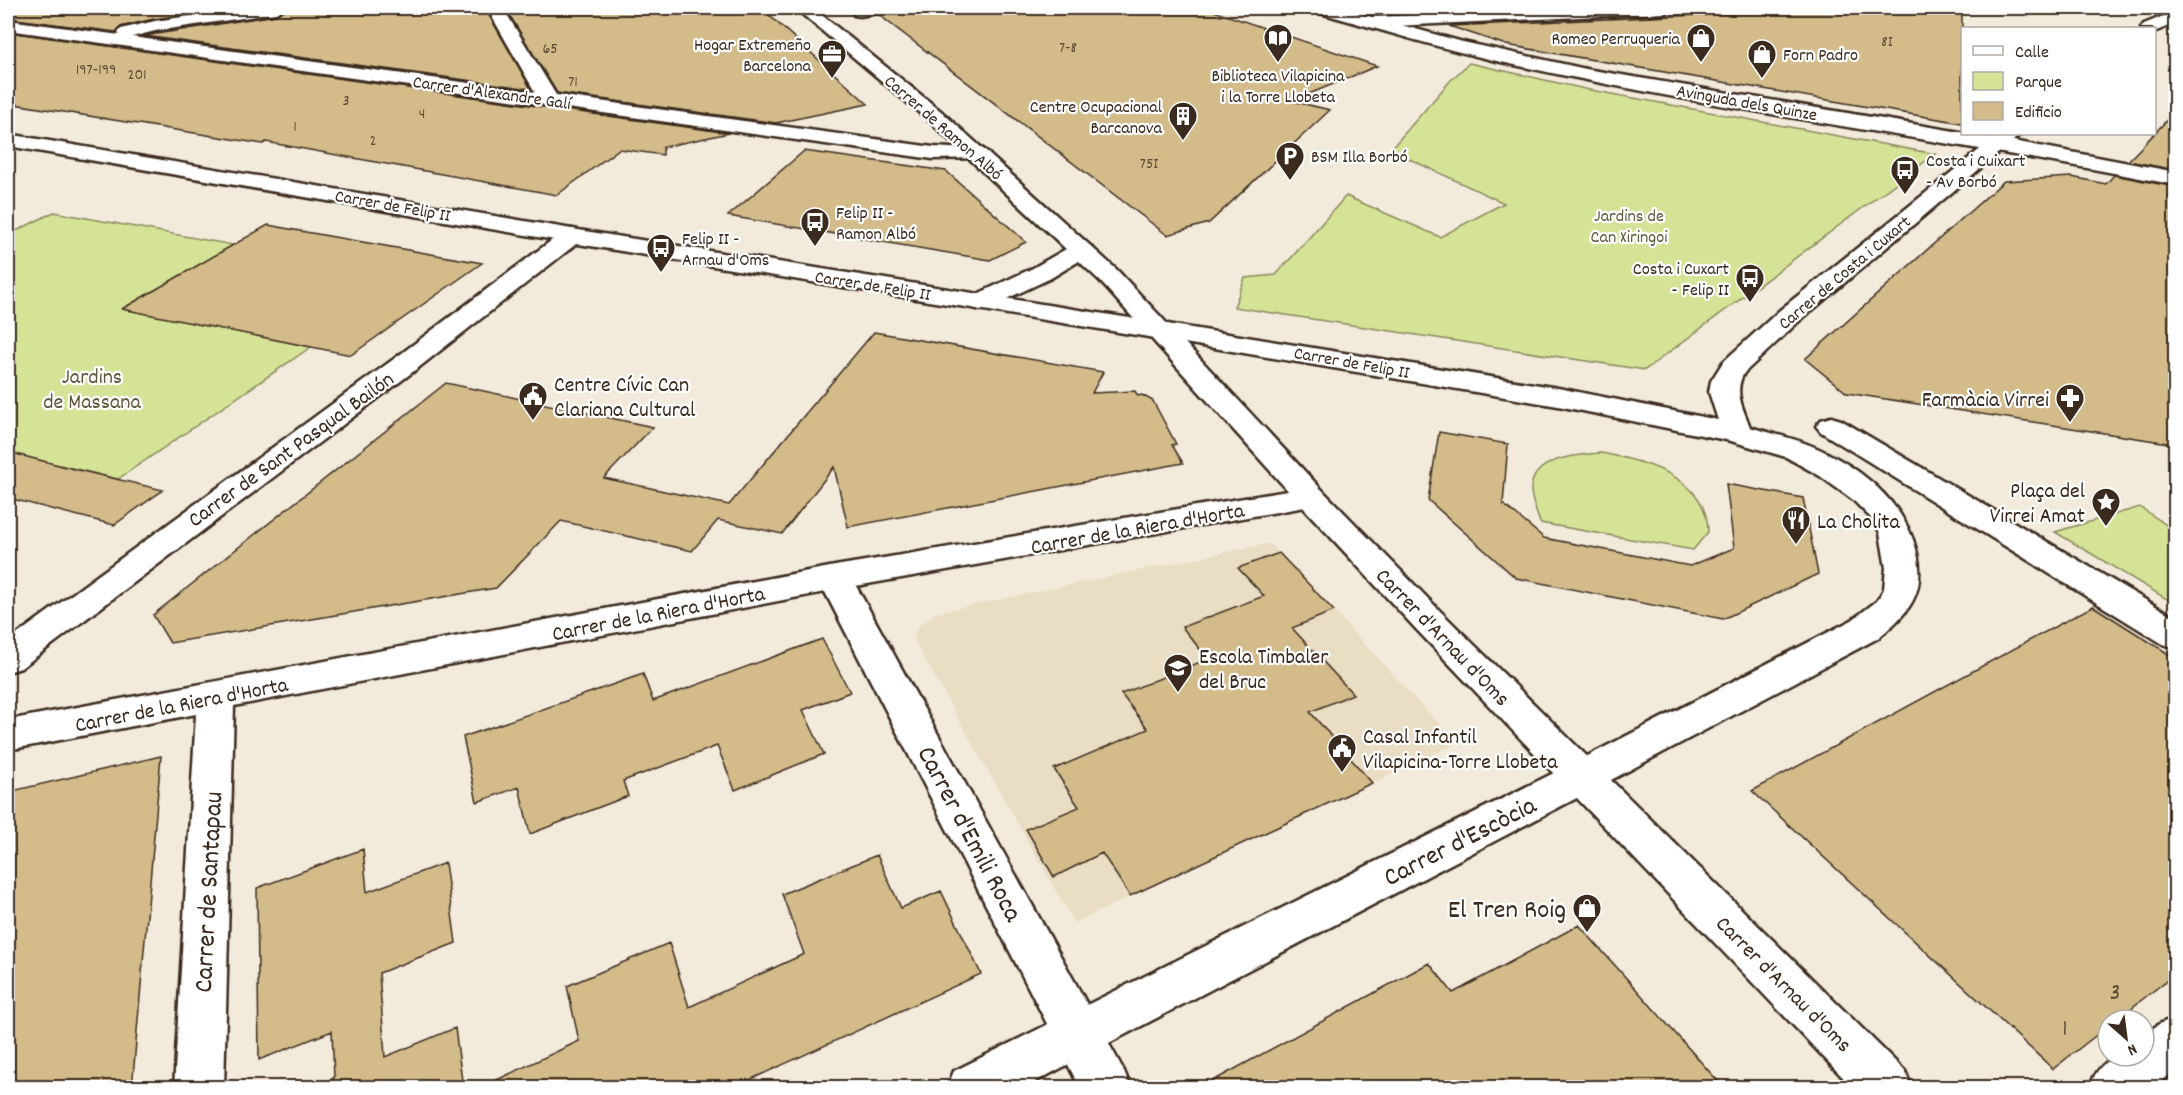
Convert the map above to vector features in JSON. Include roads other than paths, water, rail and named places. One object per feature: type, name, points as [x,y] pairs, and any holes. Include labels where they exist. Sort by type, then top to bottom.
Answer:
[{"type":"street","points":[[155,26],[173,8]]},
{"type":"street","points":[[112,39],[155,26],[276,8]]},
{"type":"street","points":[[495,8],[549,99]]},
{"type":"street","name":"Carrer de Ramon Albó","points":[[803,8],[978,154],[1082,250],[1161,331]]},
{"type":"street","points":[[860,11],[877,8]]},
{"type":"street","name":"Avinguda dels Quinze","points":[[1323,8],[1468,48],[1607,78],[1961,132]]},
{"type":"street","points":[[1373,22],[1448,12],[1666,8]]},
{"type":"street","points":[[1448,12],[1442,27],[1444,34],[1468,48]]},
{"type":"street","points":[[2152,27],[2174,17]]},
{"type":"street","name":"Carrer d'Alexandre Galí","points":[[8,25],[933,153],[978,154]]},
{"type":"street","name":"Avinguda dels Quinze","points":[[1979,135],[2005,139],[2175,179]]},
{"type":"street","name":"Carrer de Costa i Cuxart","points":[[1737,434],[1723,392],[1725,381],[1733,368],[1789,316],[2005,139]]},
{"type":"street","name":"Carrer de Felip II","points":[[8,140],[572,237],[1558,397],[1737,434]]},
{"type":"street","name":"Carrer de Sant Pasqual Bailón","points":[[8,659],[427,348],[572,237]]},
{"type":"street","points":[[980,302],[1042,273],[1082,250]]},
{"type":"street","name":"Carrer d'Arnau d'Oms","points":[[1161,331],[1311,497],[1888,1088]]},
{"type":"street","points":[[1831,426],[2175,635]]},
{"type":"street","name":"Carrer d'Escòcia","points":[[971,1088],[1582,777],[1865,629],[1890,609],[1901,590],[1903,568],[1896,533],[1887,516],[1863,492],[1831,469],[1778,444],[1737,434]]},
{"type":"street","name":"Carrer de la Riera d'Horta","points":[[8,735],[835,578],[1311,497]]},
{"type":"street","name":"Carrer d'Emili Roca","points":[[835,578],[1107,1088]]},
{"type":"street","name":"Carrer de Santapau","points":[[199,1088],[216,697]]},
{"type":"street","points":[[2113,1088],[2175,1040]]},
{"type":"place","name":"Biblioteca Vilapicina i la Torre Llobeta","points":[[1278,64]]},
{"type":"place","name":"Romeo Perruqueria","points":[[1701,64]]},
{"type":"place","name":"Hogar Extremeño Barcelona","points":[[832,80]]},
{"type":"place","name":"Forn Padro","points":[[1762,80]]},
{"type":"place","name":"Centre Ocupacional Barcanova","points":[[1183,142]]},
{"type":"place","name":"BSM Illa Borbó","points":[[1290,182]]},
{"type":"place","name":"Costa i Cuixart - Av Borbó","points":[[1905,196]]},
{"type":"place","name":"Felip II - Ramon Albó","points":[[815,248]]},
{"type":"place","name":"Felip II - Arnau d'Oms","points":[[661,274]]},
{"type":"place","name":"Costa i Cuxart - Felip II","points":[[1750,304]]},
{"type":"place","name":"Centre Cívic Can Clariana Cultural","points":[[533,422]]},
{"type":"place","name":"Farmàcia Virrei","points":[[2070,424]]},
{"type":"place","name":"Plaça del Virrei Amat","points":[[2106,528]]},
{"type":"place","name":"La Cholita","points":[[1796,546]]},
{"type":"place","name":"Escola Timbaler del Bruc","points":[[1178,694]]},
{"type":"place","name":"Casal Infantil Vilapicina-Torre Llobeta","points":[[1342,774]]},
{"type":"place","name":"El Tren Roig","points":[[1587,934]]},
{"type":"park label","name":"Jardins de Can Xiringoi","points":[[1629,225]]},
{"type":"park label","name":"Jardins de Massana","points":[[92,388]]}]
